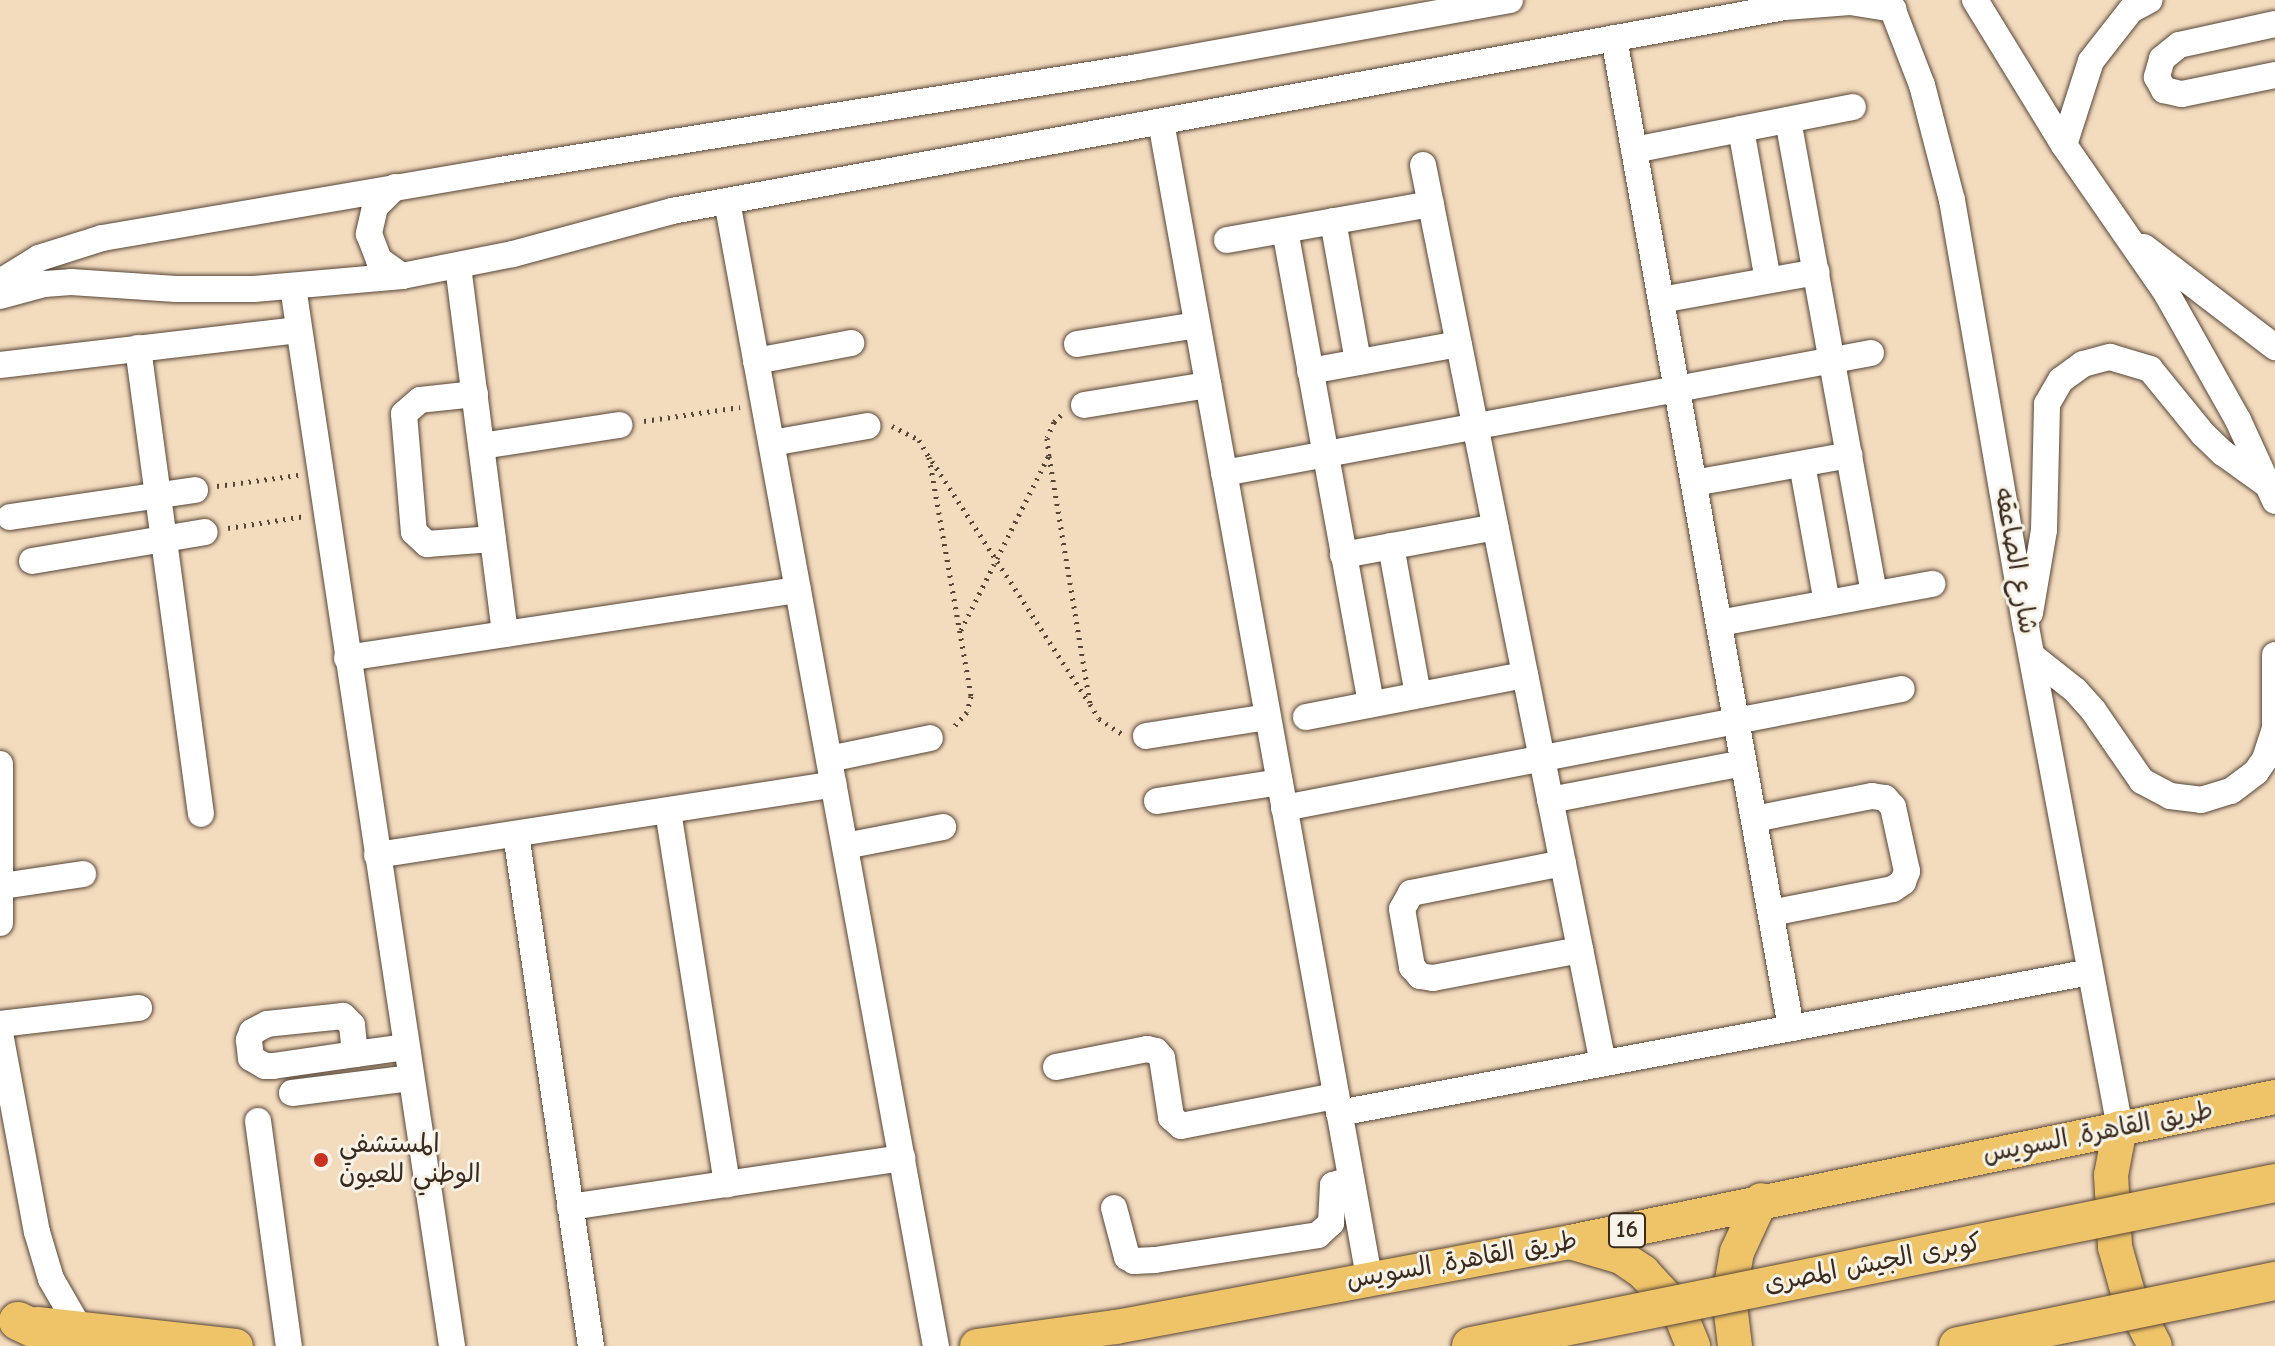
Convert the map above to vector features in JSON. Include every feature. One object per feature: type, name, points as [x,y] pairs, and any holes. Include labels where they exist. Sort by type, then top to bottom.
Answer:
[{"type":"highway","name":"كوبرى الجيش المصرى","points":[[1471,1346],[2275,1183]]},
{"type":"highway","points":[[1958,1346],[2275,1281]]},
{"type":"highway","points":[[9,1320],[76,1338]]},
{"type":"main road","name":"طريق القاهرة, السويس","points":[[977,1346],[1116,1327],[1369,1277],[1570,1242],[1761,1200],[2275,1097]]},
{"type":"main road","points":[[2120,1128],[2111,1175],[2115,1247],[2128,1293],[2155,1346]]},
{"type":"main road","points":[[1735,1346],[1730,1308],[1732,1280],[1737,1252],[1761,1200]]},
{"type":"main road","points":[[1570,1242],[1596,1247],[1643,1272],[1679,1311],[1693,1346]]},
{"type":"main road","points":[[76,1338],[236,1346]]},
{"type":"street","points":[[0,282],[39,258],[80,243],[395,187],[898,108],[1510,0]]},
{"type":"street","points":[[1975,0],[2064,145],[2127,233],[2204,356],[2272,493]]},
{"type":"street","points":[[0,296],[44,284],[71,282],[176,289],[293,287],[402,276],[458,266],[622,223],[727,201],[1614,38],[1787,3],[1891,5]]},
{"type":"street","points":[[2064,145],[2091,61],[2134,3]]},
{"type":"street","name":"شارع الصاعقه","points":[[1891,5],[1922,85],[1952,200],[2026,627],[2120,1128]]},
{"type":"street","points":[[2275,24],[2179,45],[2162,59],[2157,77],[2164,90],[2182,94],[2275,75]]},
{"type":"street","points":[[1614,38],[1791,1028]]},
{"type":"street","points":[[1634,150],[1853,107]]},
{"type":"street","points":[[1788,120],[1874,594]]},
{"type":"street","points":[[1161,122],[1369,1277]]},
{"type":"street","points":[[1741,129],[1768,280]]},
{"type":"street","points":[[1423,165],[1603,1063]]},
{"type":"street","points":[[395,187],[375,207],[369,234],[379,260],[402,276]]},
{"type":"street","points":[[727,201],[936,1346]]},
{"type":"street","points":[[1227,240],[1431,204]]},
{"type":"street","points":[[1333,221],[1358,362]]},
{"type":"street","points":[[1285,230],[1371,704]]},
{"type":"street","points":[[2127,233],[2275,347]]},
{"type":"street","points":[[458,266],[505,634]]},
{"type":"street","points":[[1661,300],[1816,272]]},
{"type":"street","points":[[293,287],[452,1346]]},
{"type":"street","points":[[1077,344],[1197,325]]},
{"type":"street","points":[[0,365],[298,330]]},
{"type":"street","points":[[756,361],[851,343]]},
{"type":"street","points":[[1310,371],[1459,344]]},
{"type":"street","points":[[138,348],[201,814]]},
{"type":"street","points":[[1224,473],[1871,353]]},
{"type":"street","points":[[2026,627],[2044,530],[2044,418],[2053,391],[2071,371],[2096,359],[2110,357],[2150,369],[2203,434],[2272,493]]},
{"type":"street","points":[[1084,405],[1208,385]]},
{"type":"street","points":[[475,394],[420,400],[404,414],[414,532],[427,544],[493,539]]},
{"type":"street","points":[[482,446],[619,425]]},
{"type":"street","points":[[772,443],[867,426]]},
{"type":"street","points":[[1694,483],[1849,455]]},
{"type":"street","points":[[1802,464],[1827,603]]},
{"type":"street","points":[[10,517],[195,490]]},
{"type":"street","points":[[99,504],[106,548]]},
{"type":"street","points":[[1343,555],[1495,527]]},
{"type":"street","points":[[32,561],[205,532]]},
{"type":"street","points":[[1391,546],[1418,695]]},
{"type":"street","points":[[1719,623],[1932,584]]},
{"type":"street","points":[[347,658],[798,590]]},
{"type":"street","points":[[2032,656],[2075,690],[2093,710],[2142,781],[2170,796],[2201,800],[2231,791],[2256,772],[2265,759],[2275,729],[2275,655]]},
{"type":"street","points":[[1306,717],[1525,675]]},
{"type":"street","points":[[1157,801],[1282,795],[1542,757],[1902,689]]},
{"type":"street","points":[[1146,736],[1268,717]]},
{"type":"street","points":[[377,855],[668,811],[831,772],[930,738]]},
{"type":"street","points":[[1550,800],[1744,763]]},
{"type":"street","points":[[0,923],[1,777]]},
{"type":"street","points":[[1754,819],[1872,796],[1885,798],[1893,807],[1907,871],[1903,882],[1893,889],[1771,913]]},
{"type":"street","points":[[668,811],[727,1184]]},
{"type":"street","points":[[845,846],[943,827]]},
{"type":"street","points":[[516,834],[591,1346]]},
{"type":"street","points":[[1563,863],[1411,893],[1402,909],[1412,967],[1420,976],[1433,978],[1580,950]]},
{"type":"street","points":[[2,886],[83,874]]},
{"type":"street","points":[[1056,1067],[1147,1049],[1156,1051],[1162,1058],[1171,1117],[1181,1126],[1603,1063],[2090,972]]},
{"type":"street","points":[[0,1024],[139,1008]]},
{"type":"street","points":[[0,1033],[37,1232],[51,1279],[76,1338]]},
{"type":"street","points":[[355,1054],[406,1047]]},
{"type":"street","points":[[292,1093],[410,1078]]},
{"type":"street","points":[[258,1121],[289,1346]]},
{"type":"street","points":[[570,1207],[902,1158]]},
{"type":"street","points":[[1114,1208],[1127,1257],[1144,1262],[1318,1235],[1331,1223],[1333,1185],[1351,1180]]},
{"type":"path","points":[[619,425],[764,403]]},
{"type":"path","points":[[1084,405],[1067,410],[1054,422],[1047,438],[1090,704]]},
{"type":"path","points":[[867,426],[886,424],[904,429],[919,440],[1099,719],[1112,730],[1129,736],[1146,736]]},
{"type":"path","points":[[960,632],[1049,456]]},
{"type":"path","points":[[929,457],[971,696],[967,712],[946,734],[930,738]]},
{"type":"path","points":[[195,490],[319,472]]},
{"type":"path","points":[[205,532],[325,513]]},
{"type":"place","name":"المستشفي الوطني للعيون","points":[[321,1160]]}]
